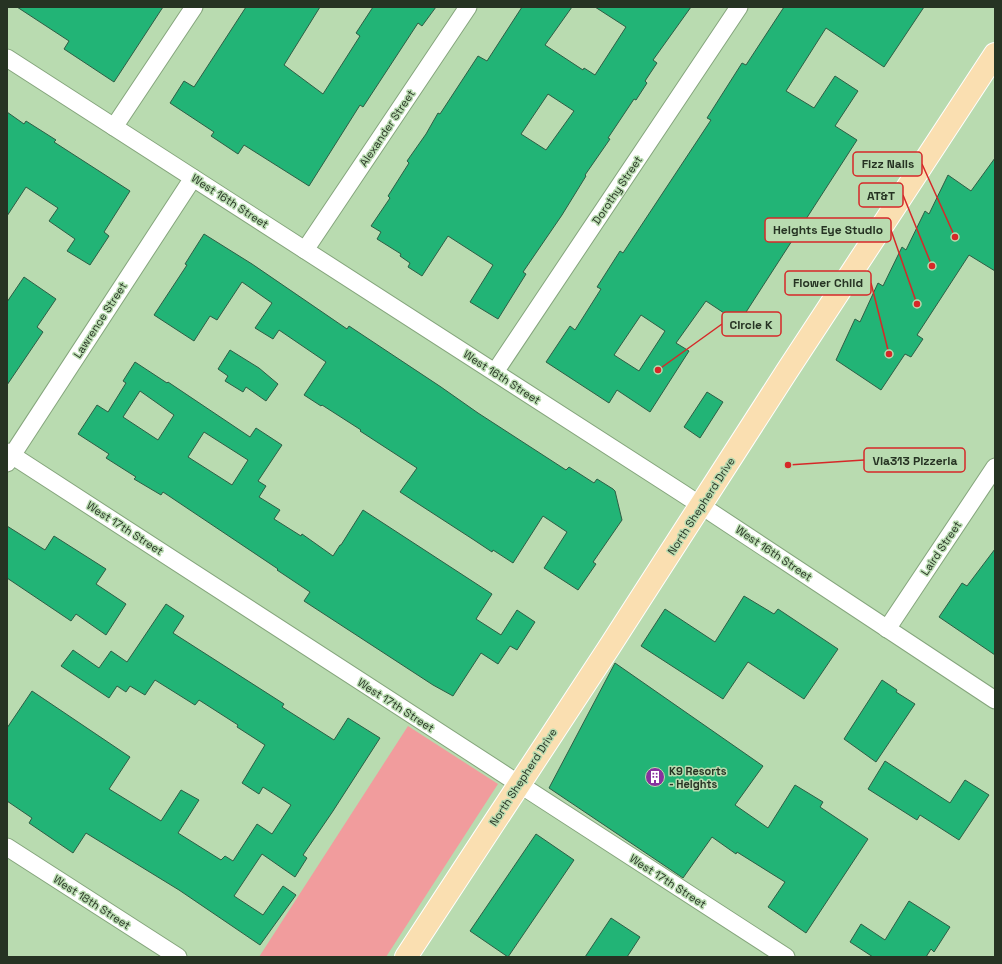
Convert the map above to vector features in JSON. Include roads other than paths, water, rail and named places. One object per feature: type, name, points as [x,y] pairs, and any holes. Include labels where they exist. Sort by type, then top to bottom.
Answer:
[{"type":"main road","name":"North Shepherd Drive","points":[[406,957],[995,54]]},
{"type":"street","points":[[114,127],[194,7]]},
{"type":"street","name":"Alexander Street","points":[[305,250],[468,7]]},
{"type":"street","name":"Dorothy Street","points":[[495,372],[739,7]]},
{"type":"street","name":"West 16th Street","points":[[7,58],[495,372],[995,700]]},
{"type":"street","name":"Lawrence Street","points":[[9,457],[193,178]]},
{"type":"street","name":"West 17th Street","points":[[9,457],[786,957]]},
{"type":"street","name":"Laird Street","points":[[887,628],[995,467]]},
{"type":"street","name":"West 18th Street","points":[[7,847],[178,957]]},
{"type":"place","name":"Fizz Nails","points":[[955,237]]},
{"type":"place","name":"AT&T","points":[[932,266]]},
{"type":"place","name":"Heights Eye Studio","points":[[917,304]]},
{"type":"place","name":"Flower Child","points":[[889,354]]},
{"type":"place","name":"Circle K","points":[[658,370]]},
{"type":"place","name":"Via313 Pizzeria","points":[[788,465]]},
{"type":"place","name":"K9 Resorts - Heights","points":[[655,777]]}]
